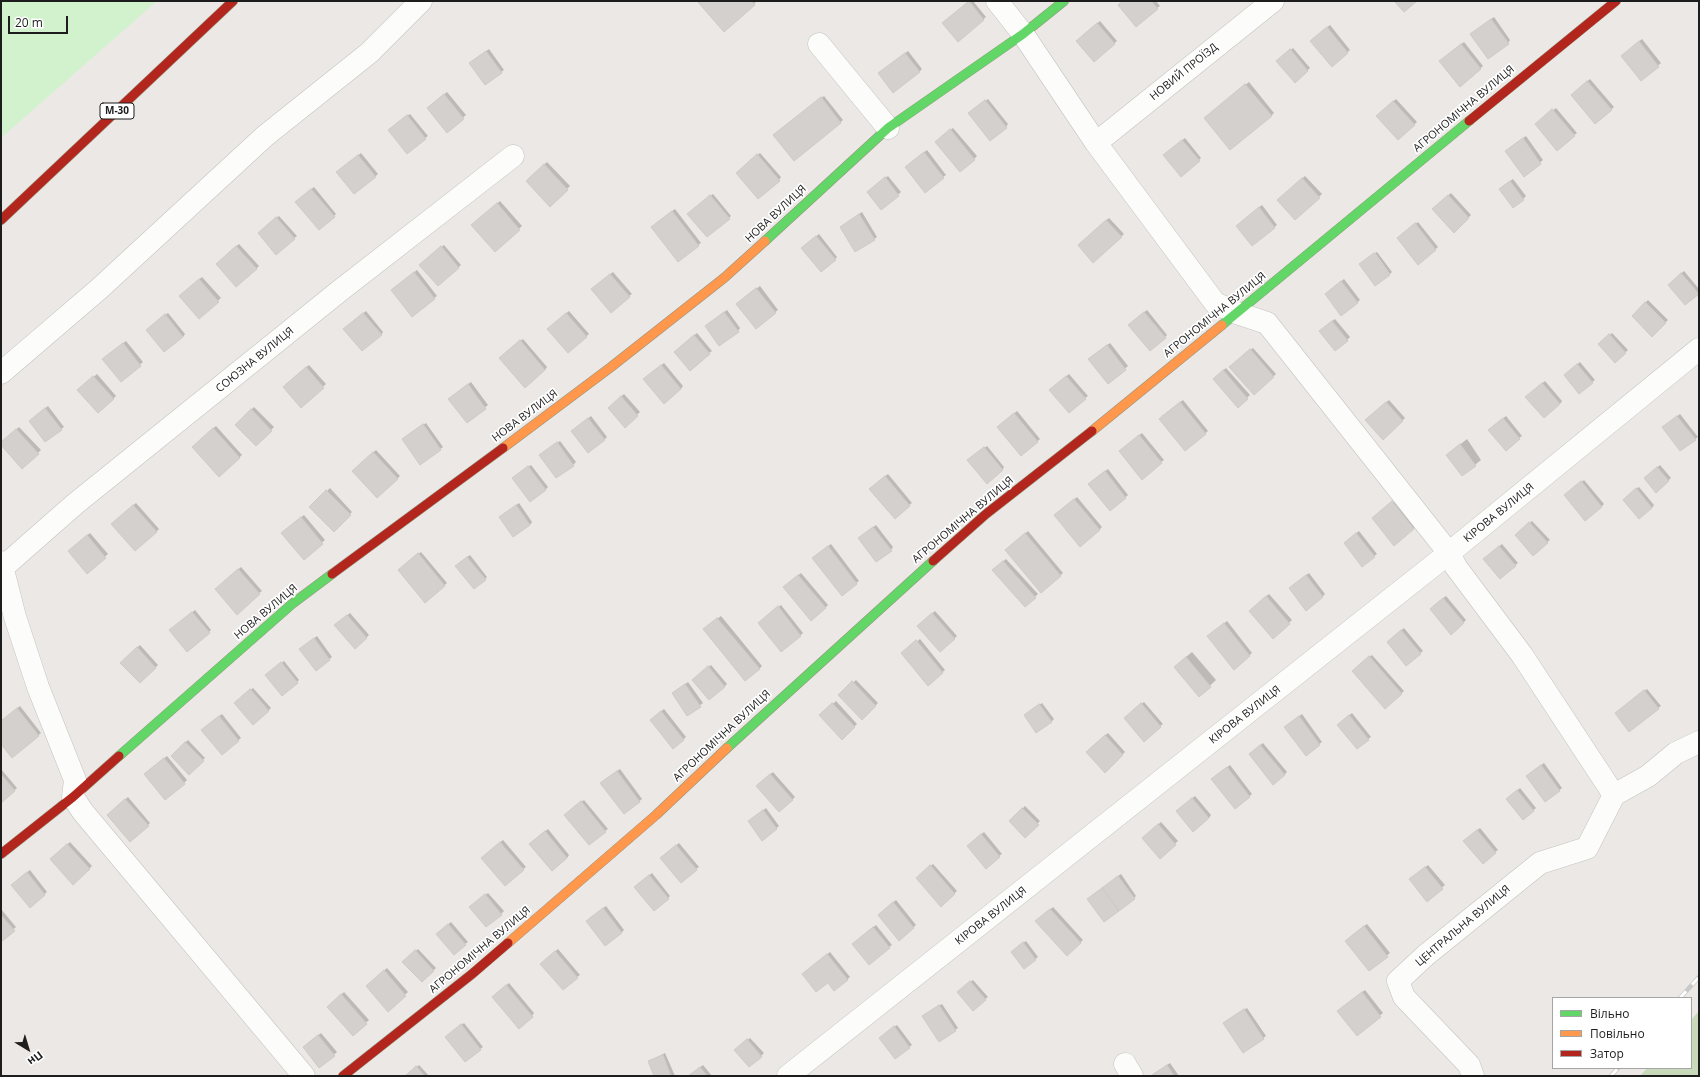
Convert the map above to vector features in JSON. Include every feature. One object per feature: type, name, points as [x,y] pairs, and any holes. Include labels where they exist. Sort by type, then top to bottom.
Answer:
[{"type":"main road","name":"М-30","points":[[1,220],[233,1]]},
{"type":"main road","name":"НОВА ВУЛИЦЯ","points":[[1,854],[73,797],[292,604],[611,367],[724,278],[888,128],[1022,34],[1064,1]]},
{"type":"main road","name":"АГРОНОМІЧНА ВУЛИЦЯ","points":[[343,1076],[472,974],[656,815],[746,729],[986,514],[1237,313],[1514,83],[1616,1]]},
{"type":"street","points":[[1,373],[93,294],[265,136],[370,53],[421,1]]},
{"type":"street","points":[[997,1],[1022,34],[1096,143],[1215,303],[1237,313],[1267,323],[1449,553],[1456,567],[1522,655],[1614,795],[1648,776],[1676,753],[1699,742]]},
{"type":"street","name":"НОВИЙ ПРОЇЗД","points":[[1096,143],[1273,1]]},
{"type":"street","points":[[818,44],[888,128]]},
{"type":"street","name":"СОЮЗНА ВУЛИЦЯ","points":[[2,566],[75,504],[342,289],[513,156]]},
{"type":"street","name":"КІРОВА ВУЛИЦЯ","points":[[795,1074],[1449,553],[1699,349]]},
{"type":"street","points":[[2,566],[15,617],[38,687],[75,780],[73,797],[83,812],[304,1076]]},
{"type":"street","name":"ЦЕНТРАЛЬНА ВУЛИЦЯ","points":[[1473,1076],[1469,1065],[1404,997],[1398,981],[1426,955],[1540,863],[1587,848],[1614,795]]},
{"type":"green space","points":[[1,1],[157,1],[1,138]]},
{"type":"green space","points":[[1699,1011],[1699,1076],[1640,1076],[1646,1069],[1692,1069],[1692,1019]]},
{"type":"building","points":[[697,1],[751,1],[755,5],[724,32]]},
{"type":"building","points":[[969,1],[984,20],[958,42],[942,23]]},
{"type":"building","points":[[1123,1],[1151,1],[1158,9],[1136,27],[1118,5]]},
{"type":"building","points":[[1394,1],[1417,1],[1404,12]]},
{"type":"building","points":[[1491,19],[1509,44],[1488,59],[1470,34]]},
{"type":"building","points":[[1097,23],[1115,44],[1094,62],[1076,41]]},
{"type":"building","points":[[1327,27],[1348,53],[1332,67],[1310,41]]},
{"type":"building","points":[[1639,41],[1659,67],[1641,81],[1621,56]]},
{"type":"building","points":[[1461,44],[1481,69],[1460,87],[1439,61]]},
{"type":"building","points":[[1290,49],[1308,71],[1295,83],[1276,61]]},
{"type":"building","points":[[486,51],[502,73],[485,85],[469,63]]},
{"type":"building","points":[[905,53],[920,72],[893,93],[878,73]]},
{"type":"building","points":[[1587,81],[1612,110],[1595,124],[1571,95]]},
{"type":"building","points":[[1245,84],[1272,116],[1230,150],[1204,118]]},
{"type":"building","points":[[444,94],[464,119],[447,133],[427,108]]},
{"type":"building","points":[[821,97],[841,123],[794,161],[773,135]]},
{"type":"building","points":[[985,100],[1007,128],[990,141],[968,113]]},
{"type":"building","points":[[1393,101],[1415,125],[1398,140],[1376,116]]},
{"type":"building","points":[[1552,109],[1575,136],[1557,151],[1535,124]]},
{"type":"building","points":[[407,115],[426,139],[407,154],[388,130]]},
{"type":"building","points":[[950,129],[975,160],[960,172],[935,142]]},
{"type":"building","points":[[1523,138],[1541,164],[1524,177],[1505,151]]},
{"type":"building","points":[[1182,140],[1200,161],[1181,177],[1163,155]]},
{"type":"building","points":[[924,152],[944,178],[925,193],[905,167]]},
{"type":"building","points":[[757,154],[780,181],[758,199],[736,173]]},
{"type":"building","points":[[358,155],[376,177],[354,194],[336,172]]},
{"type":"building","points":[[544,164],[568,190],[550,207],[526,181]]},
{"type":"building","points":[[885,177],[899,196],[881,210],[867,192]]},
{"type":"building","points":[[1302,178],[1320,198],[1295,220],[1277,200]]},
{"type":"building","points":[[1510,181],[1524,200],[1513,208],[1499,189]]},
{"type":"building","points":[[311,189],[335,217],[319,230],[295,202]]},
{"type":"building","points":[[710,195],[730,219],[707,237],[687,214]]},
{"type":"building","points":[[1448,195],[1469,218],[1454,233],[1432,209]]},
{"type":"building","points":[[497,203],[520,230],[495,252],[471,225]]},
{"type":"building","points":[[1259,207],[1275,228],[1252,246],[1236,226]]},
{"type":"building","points":[[672,211],[699,246],[678,262],[651,227]]},
{"type":"building","points":[[859,214],[875,240],[855,252],[840,227]]},
{"type":"building","points":[[276,217],[295,239],[276,255],[258,233]]},
{"type":"building","points":[[1106,220],[1122,237],[1093,263],[1078,245]]},
{"type":"building","points":[[1415,223],[1436,250],[1418,265],[1397,238]]},
{"type":"building","points":[[816,236],[836,260],[821,272],[801,248]]},
{"type":"building","points":[[236,246],[257,269],[236,287],[216,264]]},
{"type":"building","points":[[441,246],[459,268],[438,286],[419,265]]},
{"type":"building","points":[[1374,253],[1390,275],[1375,286],[1359,264]]},
{"type":"building","points":[[414,272],[435,299],[412,317],[391,290]]},
{"type":"building","points":[[1681,273],[1699,294],[1685,305],[1668,285]]},
{"type":"building","points":[[610,274],[630,297],[611,313],[591,289]]},
{"type":"building","points":[[199,279],[219,302],[199,319],[179,296]]},
{"type":"building","points":[[1341,281],[1358,303],[1341,316],[1325,294]]},
{"type":"building","points":[[756,288],[776,313],[756,329],[736,304]]},
{"type":"building","points":[[1645,302],[1666,323],[1652,337],[1632,316]]},
{"type":"building","points":[[724,312],[739,332],[719,346],[705,326]]},
{"type":"building","points":[[1144,312],[1166,338],[1150,351],[1128,325]]},
{"type":"building","points":[[363,313],[382,335],[362,351],[343,329]]},
{"type":"building","points":[[566,313],[587,337],[568,353],[547,329]]},
{"type":"building","points":[[165,314],[183,337],[164,352],[146,330]]},
{"type":"building","points":[[1332,321],[1348,341],[1335,351],[1319,331]]},
{"type":"building","points":[[1609,334],[1626,353],[1615,363],[1598,344]]},
{"type":"building","points":[[694,335],[710,354],[690,371],[674,352]]},
{"type":"building","points":[[520,340],[545,370],[525,388],[499,358]]},
{"type":"building","points":[[123,343],[141,366],[121,382],[102,359]]},
{"type":"building","points":[[1107,345],[1126,370],[1108,384],[1088,359]]},
{"type":"building","points":[[1250,349],[1274,377],[1254,395],[1229,367]]},
{"type":"building","points":[[1577,364],[1593,383],[1579,394],[1564,375]]},
{"type":"building","points":[[661,365],[681,389],[664,404],[643,379]]},
{"type":"building","points":[[306,367],[324,388],[301,408],[283,387]]},
{"type":"building","points":[[1223,370],[1248,399],[1238,408],[1213,379]]},
{"type":"building","points":[[93,376],[114,399],[98,413],[77,390]]},
{"type":"building","points":[[1066,376],[1086,399],[1069,413],[1049,390]]},
{"type":"building","points":[[1542,383],[1560,404],[1544,418],[1525,397]]},
{"type":"building","points":[[468,384],[486,409],[467,423],[448,399]]},
{"type":"building","points":[[621,396],[638,416],[625,428],[608,408]]},
{"type":"building","points":[[1180,402],[1206,434],[1185,451],[1159,419]]},
{"type":"building","points":[[1386,402],[1403,421],[1383,440],[1365,420]]},
{"type":"building","points":[[45,408],[62,430],[45,442],[29,421]]},
{"type":"building","points":[[251,409],[272,431],[256,446],[235,425]]},
{"type":"building","points":[[1014,413],[1038,442],[1021,456],[997,427]]},
{"type":"building","points":[[1677,416],[1696,440],[1680,451],[1662,427]]},
{"type":"building","points":[[588,418],[605,440],[588,453],[571,431]]},
{"type":"building","points":[[1503,418],[1520,439],[1506,451],[1488,430]]},
{"type":"building","points":[[423,424],[441,450],[420,465],[402,439]]},
{"type":"building","points":[[213,428],[240,458],[219,477],[192,447]]},
{"type":"building","points":[[16,429],[39,454],[22,469],[1,445],[1,442]]},
{"type":"building","points":[[1139,435],[1162,463],[1142,480],[1119,451]]},
{"type":"building","points":[[557,442],[574,466],[556,478],[539,455]]},
{"type":"building","points":[[1460,444],[1476,466],[1462,476],[1446,455]]},
{"type":"building","points":[[984,447],[1003,470],[987,484],[967,460]]},
{"type":"building","points":[[373,452],[398,479],[377,498],[352,471]]},
{"type":"building","points":[[528,466],[546,490],[530,502],[512,478]]},
{"type":"building","points":[[1657,467],[1669,481],[1656,493],[1644,478]]},
{"type":"building","points":[[1105,471],[1126,498],[1110,511],[1088,484]]},
{"type":"building","points":[[885,476],[910,506],[895,519],[869,489]]},
{"type":"building","points":[[1581,481],[1602,507],[1585,521],[1564,495]]},
{"type":"building","points":[[1636,488],[1652,508],[1639,519],[1623,500]]},
{"type":"building","points":[[326,490],[351,515],[334,532],[309,507]]},
{"type":"building","points":[[1074,499],[1100,530],[1080,547],[1054,515]]},
{"type":"building","points":[[1392,501],[1414,529],[1394,546],[1372,518]]},
{"type":"building","points":[[133,505],[157,532],[135,551],[111,524]]},
{"type":"building","points":[[516,505],[530,525],[513,537],[499,517]]},
{"type":"building","points":[[301,517],[323,544],[304,560],[281,533]]},
{"type":"building","points":[[1529,522],[1548,543],[1533,556],[1515,535]]},
{"type":"building","points":[[873,527],[892,551],[876,562],[858,538]]},
{"type":"building","points":[[1025,533],[1061,576],[1041,593],[1005,550]]},
{"type":"building","points":[[1356,533],[1375,557],[1362,567],[1344,543]]},
{"type":"building","points":[[87,535],[106,558],[87,574],[68,551]]},
{"type":"building","points":[[828,546],[857,584],[842,596],[812,558]]},
{"type":"building","points":[[1499,546],[1516,566],[1500,579],[1483,559]]},
{"type":"building","points":[[418,553],[445,586],[425,603],[398,570]]},
{"type":"building","points":[[467,557],[486,580],[474,589],[455,566]]},
{"type":"building","points":[[1003,561],[1036,598],[1025,607],[992,570]]},
{"type":"building","points":[[238,569],[260,594],[237,615],[215,589]]},
{"type":"building","points":[[798,575],[826,608],[811,621],[783,587]]},
{"type":"building","points":[[1306,575],[1323,597],[1306,611],[1289,588]]},
{"type":"building","points":[[1266,596],[1290,624],[1273,639],[1249,611]]},
{"type":"building","points":[[1443,598],[1464,623],[1451,635],[1430,609]]},
{"type":"building","points":[[778,606],[801,636],[781,652],[758,623]]},
{"type":"building","points":[[192,612],[210,633],[187,652],[169,630]]},
{"type":"building","points":[[932,613],[955,639],[940,652],[917,626]]},
{"type":"building","points":[[347,615],[367,638],[355,649],[334,625]]},
{"type":"building","points":[[717,618],[760,669],[745,681],[703,629]]},
{"type":"building","points":[[1224,623],[1250,656],[1234,670],[1207,636]]},
{"type":"building","points":[[1401,630],[1421,654],[1406,666],[1387,642]]},
{"type":"building","points":[[314,638],[330,660],[316,671],[299,649]]},
{"type":"building","points":[[916,640],[943,673],[928,686],[901,653]]},
{"type":"building","points":[[137,647],[156,668],[140,683],[120,663]]},
{"type":"building","points":[[1369,656],[1402,694],[1385,709],[1352,671]]},
{"type":"building","points":[[1186,657],[1211,687],[1199,697],[1174,667]]},
{"type":"building","points":[[281,662],[298,683],[282,696],[265,675]]},
{"type":"building","points":[[708,666],[725,687],[709,700],[692,680]]},
{"type":"building","points":[[852,681],[876,706],[862,720],[838,695]]},
{"type":"building","points":[[685,684],[701,707],[687,716],[672,693]]},
{"type":"building","points":[[250,689],[269,711],[253,725],[234,703]]},
{"type":"building","points":[[1644,690],[1659,709],[1629,732],[1615,713]]},
{"type":"building","points":[[832,703],[855,727],[842,740],[819,715]]},
{"type":"building","points":[[1141,703],[1161,727],[1144,742],[1124,718]]},
{"type":"building","points":[[1039,704],[1052,722],[1036,733],[1024,715]]},
{"type":"building","points":[[17,708],[39,736],[12,758],[1,744],[1,721]]},
{"type":"building","points":[[661,711],[684,740],[673,749],[650,720]]},
{"type":"building","points":[[1349,715],[1369,740],[1357,749],[1337,725]]},
{"type":"building","points":[[219,716],[239,741],[222,755],[201,730]]},
{"type":"building","points":[[1299,716],[1320,745],[1306,756],[1284,727]]},
{"type":"building","points":[[1105,735],[1123,755],[1105,773],[1086,752]]},
{"type":"building","points":[[185,742],[204,761],[189,775],[171,756]]},
{"type":"building","points":[[1260,745],[1285,775],[1273,785],[1249,754]]},
{"type":"building","points":[[164,758],[185,784],[165,800],[144,774]]},
{"type":"building","points":[[1541,765],[1560,791],[1545,802],[1526,776]]},
{"type":"building","points":[[1227,767],[1250,797],[1235,809],[1211,779]]},
{"type":"building","points":[[617,771],[640,802],[624,814],[600,783]]},
{"type":"building","points":[[1,774],[15,791],[1,803]]},
{"type":"building","points":[[770,774],[793,800],[779,812],[756,786]]},
{"type":"building","points":[[1517,790],[1534,811],[1523,820],[1506,799]]},
{"type":"building","points":[[1192,798],[1209,818],[1193,832],[1176,811]]},
{"type":"building","points":[[125,799],[149,826],[130,842],[107,815]]},
{"type":"building","points":[[581,801],[606,832],[589,845],[564,815]]},
{"type":"building","points":[[1022,808],[1039,825],[1025,838],[1009,821]]},
{"type":"building","points":[[763,810],[777,829],[762,841],[748,821]]},
{"type":"building","points":[[1158,824],[1176,845],[1160,859],[1142,838]]},
{"type":"building","points":[[1477,830],[1496,853],[1483,864],[1463,841]]},
{"type":"building","points":[[545,831],[567,858],[552,871],[529,844]]},
{"type":"building","points":[[981,834],[1000,857],[986,869],[967,846]]},
{"type":"building","points":[[500,842],[524,870],[505,886],[481,858]]},
{"type":"building","points":[[67,844],[90,869],[73,885],[50,859]]},
{"type":"building","points":[[676,845],[697,870],[681,883],[660,858]]},
{"type":"building","points":[[930,865],[955,894],[941,907],[916,878]]},
{"type":"building","points":[[1425,867],[1443,889],[1427,902],[1409,879]]},
{"type":"building","points":[[27,872],[45,895],[30,908],[11,885]]},
{"type":"building","points":[[649,875],[669,899],[654,911],[634,887]]},
{"type":"building","points":[[1118,876],[1135,899],[1119,911],[1102,888]]},
{"type":"building","points":[[1102,888],[1119,911],[1104,922],[1087,899]]},
{"type":"building","points":[[485,894],[502,915],[486,927],[469,907]]},
{"type":"building","points":[[893,902],[914,928],[899,941],[878,915]]},
{"type":"building","points":[[603,908],[622,933],[605,946],[586,921]]},
{"type":"building","points":[[1050,909],[1081,943],[1067,956],[1035,921]]},
{"type":"building","points":[[1,915],[15,931],[1,942]]},
{"type":"building","points":[[448,924],[466,945],[454,955],[436,934]]},
{"type":"building","points":[[1364,926],[1388,957],[1369,971],[1345,941]]},
{"type":"building","points":[[873,927],[890,948],[869,965],[852,944]]},
{"type":"building","points":[[1023,942],[1036,960],[1024,969],[1011,952]]},
{"type":"building","points":[[415,950],[434,971],[422,982],[402,962]]},
{"type":"building","points":[[555,951],[578,978],[563,990],[540,964]]},
{"type":"building","points":[[827,954],[848,980],[834,991],[828,983],[816,992],[802,974]]},
{"type":"building","points":[[384,970],[406,996],[388,1012],[366,986]]},
{"type":"building","points":[[970,981],[986,1000],[973,1011],[957,992]]},
{"type":"building","points":[[506,985],[533,1017],[519,1029],[492,997]]},
{"type":"building","points":[[1362,992],[1381,1017],[1357,1036],[1337,1011]]},
{"type":"building","points":[[341,994],[367,1024],[353,1036],[327,1007]]},
{"type":"building","points":[[939,1005],[956,1031],[939,1042],[922,1016]]},
{"type":"building","points":[[1244,1009],[1264,1039],[1243,1053],[1223,1023]]},
{"type":"building","points":[[461,1024],[481,1050],[465,1062],[445,1037]]},
{"type":"building","points":[[894,1026],[910,1048],[895,1059],[879,1038]]},
{"type":"building","points":[[318,1035],[335,1056],[319,1068],[303,1047]]},
{"type":"building","points":[[747,1039],[762,1057],[749,1067],[734,1050]]},
{"type":"building","points":[[663,1055],[671,1076],[654,1076],[648,1061]]},
{"type":"building","points":[[1167,1065],[1174,1076],[1151,1076]]},
{"type":"building","points":[[416,1066],[425,1076],[405,1076]]},
{"type":"building","points":[[700,1067],[707,1076],[688,1076]]},
{"type":"railway","points":[[1681,997],[1699,977]]},
{"type":"railway","points":[[1611,1076],[1617,1069]]},
{"type":"traffic: fast","points":[[765,241],[888,128],[1023,34],[1064,1]]},
{"type":"traffic: fast","points":[[1222,325],[1469,121]]},
{"type":"traffic: fast","points":[[727,748],[933,561]]},
{"type":"traffic: fast","points":[[119,756],[292,604],[332,574]]},
{"type":"traffic: slow","points":[[503,448],[611,367],[724,278],[765,241]]},
{"type":"traffic: slow","points":[[1092,431],[1222,325]]},
{"type":"traffic: slow","points":[[508,943],[656,815],[727,748]]},
{"type":"traffic: jam","points":[[1,220],[233,1]]},
{"type":"traffic: jam","points":[[1469,121],[1616,1]]},
{"type":"traffic: jam","points":[[933,561],[986,514],[1092,431]]},
{"type":"traffic: jam","points":[[332,574],[503,448]]},
{"type":"traffic: jam","points":[[1,854],[73,797],[119,756]]},
{"type":"traffic: jam","points":[[343,1076],[472,974],[508,943]]}]
